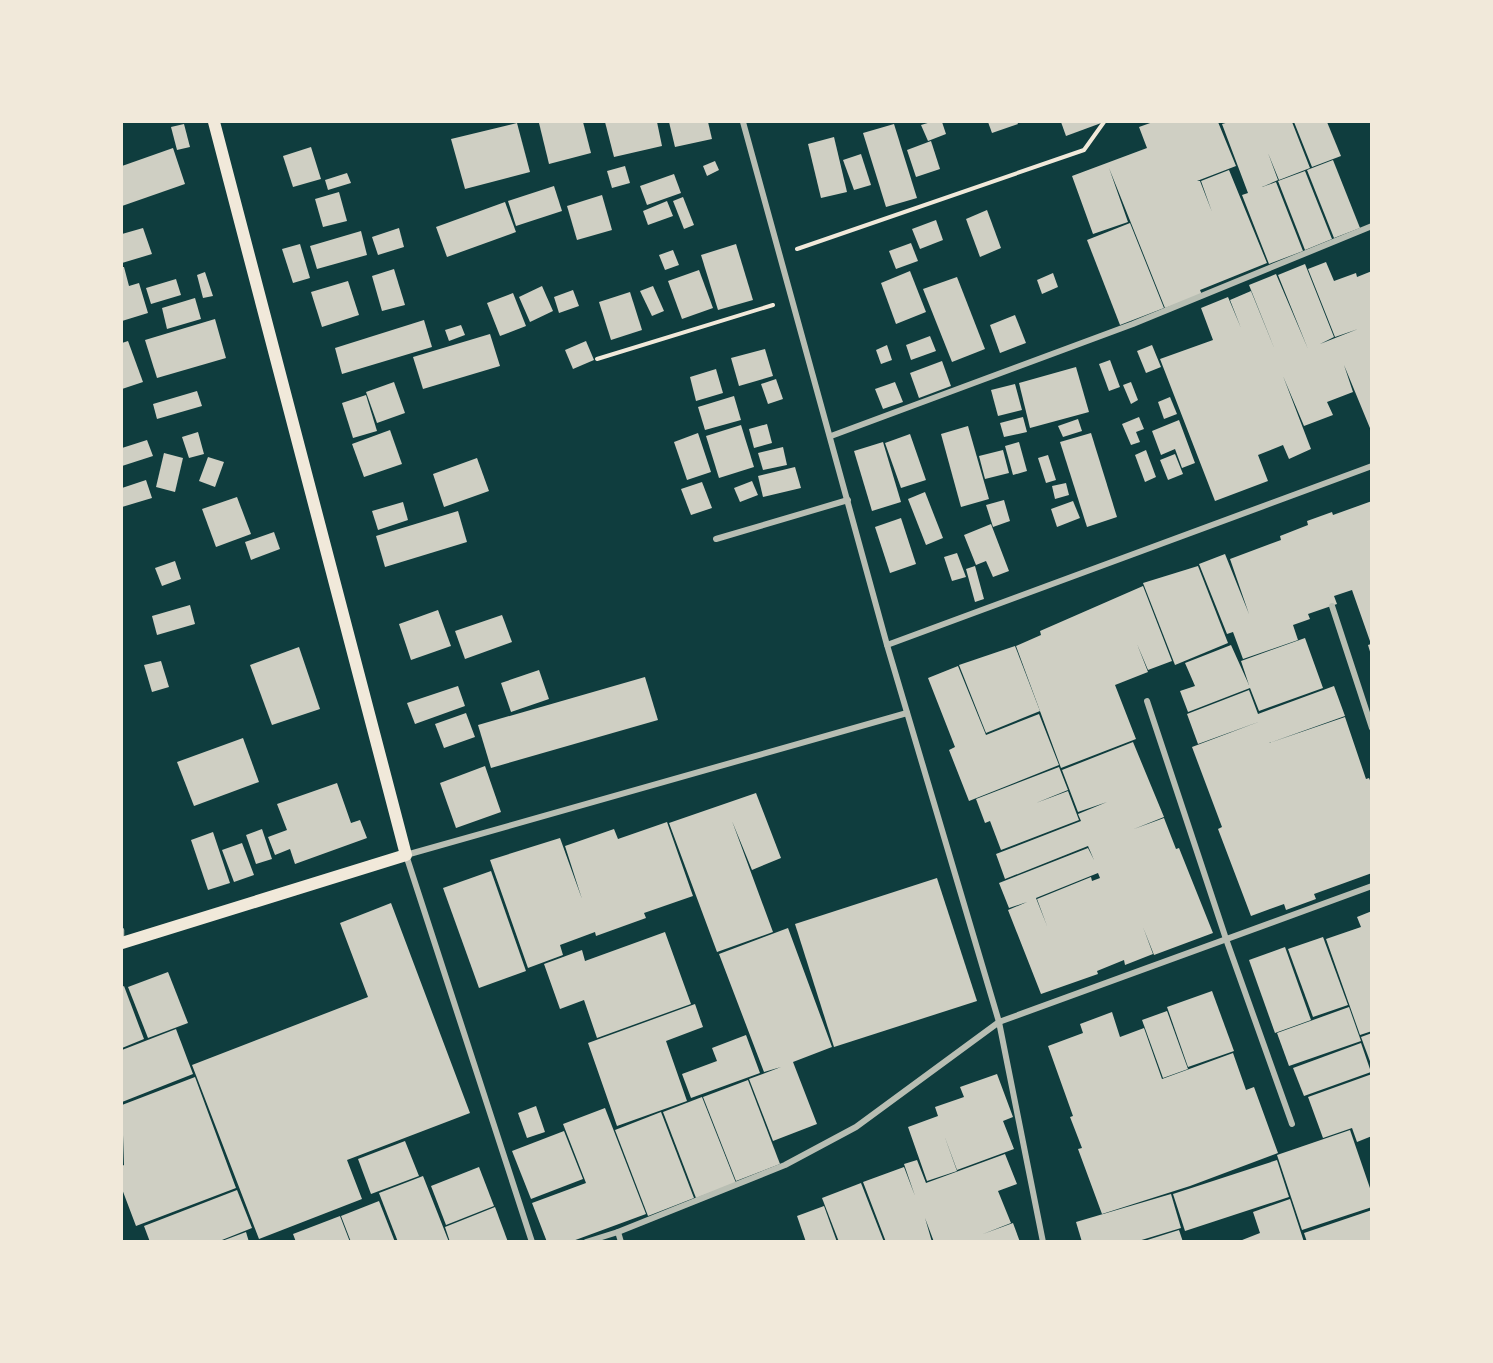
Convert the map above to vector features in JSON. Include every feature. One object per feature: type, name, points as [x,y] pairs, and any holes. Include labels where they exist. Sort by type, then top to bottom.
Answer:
[{"type":"main road","points":[[122,938],[406,855],[214,122]]},
{"type":"street","points":[[743,122],[887,645],[999,1022],[1043,1242]]},
{"type":"street","points":[[831,436],[1133,324],[1371,226]]},
{"type":"street","points":[[887,645],[1371,466]]},
{"type":"street","points":[[716,539],[848,500]]},
{"type":"street","points":[[1332,606],[1371,728]]},
{"type":"street","points":[[1147,701],[1226,939],[1292,1124]]},
{"type":"street","points":[[532,1242],[406,855],[907,713]]},
{"type":"street","points":[[586,1242],[618,1232],[785,1165],[856,1127],[999,1022],[1371,886]]},
{"type":"street","points":[[618,1232],[621,1242]]},
{"type":"path","points":[[779,255],[1084,150],[1104,122]]},
{"type":"path","points":[[597,359],[791,299]]},
{"type":"building","points":[[583,122],[591,153],[549,164],[539,123]]},
{"type":"building","points":[[605,122],[657,122],[662,146],[614,157]]},
{"type":"building","points":[[669,122],[708,122],[712,139],[675,147]]},
{"type":"building","points":[[942,122],[946,134],[928,141],[921,125]]},
{"type":"building","points":[[988,122],[1017,122],[1018,124],[992,133]]},
{"type":"building","points":[[1061,122],[1104,122],[1066,136]]},
{"type":"building","points":[[1153,122],[1218,122],[1236,166],[1197,181],[1200,181],[1212,212],[1201,181],[1229,170],[1267,263],[1200,290],[1202,295],[1165,308],[1109,168],[1128,222],[1093,234],[1072,176],[1147,148],[1139,127]]},
{"type":"building","points":[[1292,122],[1310,168],[1279,180],[1268,153],[1278,180],[1262,187],[1276,182],[1303,251],[1269,264],[1242,195],[1248,193],[1222,124]]},
{"type":"building","points":[[1294,122],[1327,122],[1341,156],[1312,167]]},
{"type":"building","points":[[517,123],[530,172],[465,189],[451,139]]},
{"type":"building","points":[[184,124],[190,147],[177,150],[171,127]]},
{"type":"building","points":[[894,124],[917,198],[886,207],[863,133]]},
{"type":"building","points":[[834,137],[847,192],[821,198],[808,144]]},
{"type":"building","points":[[931,141],[940,169],[916,177],[907,150]]},
{"type":"building","points":[[311,147],[321,179],[293,187],[283,156]]},
{"type":"building","points":[[173,148],[185,184],[122,206],[122,166]]},
{"type":"building","points":[[861,154],[871,185],[854,190],[843,160]]},
{"type":"building","points":[[1333,160],[1360,228],[1334,238],[1307,170]]},
{"type":"building","points":[[715,161],[719,170],[707,176],[703,166]]},
{"type":"building","points":[[625,166],[630,183],[612,188],[607,171]]},
{"type":"building","points":[[1305,171],[1332,239],[1305,250],[1278,181]]},
{"type":"building","points":[[347,173],[351,183],[328,190],[325,180]]},
{"type":"building","points":[[674,174],[681,193],[647,205],[640,186]]},
{"type":"building","points":[[554,186],[562,211],[516,226],[508,201]]},
{"type":"building","points":[[339,192],[347,221],[323,227],[315,199]]},
{"type":"building","points":[[602,195],[612,230],[577,240],[567,206]]},
{"type":"building","points":[[683,197],[694,225],[684,229],[673,201]]},
{"type":"building","points":[[667,201],[673,216],[648,225],[643,211]]},
{"type":"building","points":[[505,202],[516,232],[447,257],[436,227]]},
{"type":"building","points":[[987,210],[1001,248],[980,257],[966,219]]},
{"type":"building","points":[[936,220],[943,240],[920,249],[912,229]]},
{"type":"building","points":[[1130,223],[1164,308],[1120,325],[1087,240]]},
{"type":"building","points":[[143,228],[152,254],[122,263],[122,234]]},
{"type":"building","points":[[399,228],[404,247],[378,255],[372,237]]},
{"type":"building","points":[[361,231],[367,255],[317,269],[310,246]]},
{"type":"building","points":[[911,243],[918,261],[896,269],[889,251]]},
{"type":"building","points":[[300,244],[310,278],[293,283],[282,249]]},
{"type":"building","points":[[736,244],[753,300],[718,310],[701,255]]},
{"type":"building","points":[[673,250],[679,265],[665,270],[659,255]]},
{"type":"building","points":[[1326,262],[1334,281],[1356,273],[1357,277],[1372,271],[1372,433],[1344,365],[1353,392],[1327,402],[1333,415],[1304,426],[1283,376],[1311,449],[1289,459],[1283,445],[1258,455],[1268,481],[1215,501],[1160,359],[1213,340],[1201,308],[1228,297],[1241,328],[1230,300],[1251,291],[1275,350],[1249,285],[1276,274],[1308,349],[1278,275],[1305,264],[1334,337],[1320,344],[1358,329],[1335,337],[1308,269]]},
{"type":"building","points":[[122,267],[124,267],[129,286],[139,283],[148,313],[122,321]]},
{"type":"building","points":[[394,269],[405,305],[382,311],[372,276]]},
{"type":"building","points":[[699,270],[713,308],[682,319],[668,281]]},
{"type":"building","points":[[910,271],[926,312],[896,324],[881,283]]},
{"type":"building","points":[[205,272],[213,296],[203,298],[197,275]]},
{"type":"building","points":[[1053,273],[1058,287],[1042,294],[1037,280]]},
{"type":"building","points":[[957,277],[985,349],[952,362],[923,289]]},
{"type":"building","points":[[176,279],[181,295],[151,304],[146,288]]},
{"type":"building","points":[[348,281],[359,315],[322,327],[311,292]]},
{"type":"building","points":[[542,286],[553,311],[530,322],[519,297]]},
{"type":"building","points":[[653,286],[664,311],[652,316],[640,291]]},
{"type":"building","points":[[573,290],[579,306],[559,313],[554,297]]},
{"type":"building","points":[[630,292],[642,330],[611,340],[599,302]]},
{"type":"building","points":[[513,293],[526,326],[500,336],[487,303]]},
{"type":"building","points":[[195,298],[201,319],[167,329],[162,308]]},
{"type":"building","points":[[1015,315],[1026,343],[1000,353],[990,325]]},
{"type":"building","points":[[215,319],[226,358],[157,378],[145,340]]},
{"type":"building","points":[[424,320],[432,347],[342,374],[335,348]]},
{"type":"building","points":[[461,325],[465,335],[449,341],[445,330]]},
{"type":"building","points":[[490,334],[500,366],[423,389],[413,357]]},
{"type":"building","points":[[930,336],[936,351],[911,360],[906,345]]},
{"type":"building","points":[[128,341],[143,382],[122,389],[122,343]]},
{"type":"building","points":[[586,341],[594,360],[573,369],[565,350]]},
{"type":"building","points":[[887,345],[892,360],[881,364],[876,350]]},
{"type":"building","points":[[1152,345],[1161,367],[1146,373],[1137,351]]},
{"type":"building","points":[[765,349],[773,376],[739,386],[731,358]]},
{"type":"building","points":[[1110,360],[1120,387],[1109,391],[1099,364]]},
{"type":"building","points":[[942,361],[951,386],[919,398],[910,373]]},
{"type":"building","points":[[1076,367],[1089,412],[1030,428],[1019,383]]},
{"type":"building","points":[[716,369],[723,393],[696,401],[690,377]]},
{"type":"building","points":[[776,379],[783,399],[768,404],[761,384]]},
{"type":"building","points":[[394,382],[405,413],[377,423],[366,392]]},
{"type":"building","points":[[895,382],[903,402],[883,409],[875,389]]},
{"type":"building","points":[[1131,382],[1138,400],[1131,404],[1123,385]]},
{"type":"building","points":[[1015,384],[1022,410],[998,416],[991,390]]},
{"type":"building","points":[[197,391],[202,406],[157,419],[153,404]]},
{"type":"building","points":[[366,395],[377,431],[353,438],[342,403]]},
{"type":"building","points":[[734,396],[741,420],[705,430],[698,407]]},
{"type":"building","points":[[1170,397],[1177,414],[1164,419],[1158,402]]},
{"type":"building","points":[[1023,417],[1027,432],[1004,437],[1000,423]]},
{"type":"building","points":[[1139,417],[1144,429],[1136,432],[1140,442],[1131,445],[1122,424]]},
{"type":"building","points":[[1078,419],[1082,431],[1063,437],[1058,426]]},
{"type":"building","points":[[1179,420],[1195,463],[1182,468],[1175,449],[1161,455],[1152,431]]},
{"type":"building","points":[[767,424],[772,443],[754,448],[749,429]]},
{"type":"building","points":[[741,425],[754,467],[719,478],[706,436]]},
{"type":"building","points":[[968,426],[989,499],[961,507],[941,434]]},
{"type":"building","points":[[390,430],[402,464],[364,477],[352,444]]},
{"type":"building","points":[[198,432],[204,454],[189,458],[182,437]]},
{"type":"building","points":[[698,433],[711,472],[687,480],[674,442]]},
{"type":"building","points":[[1091,433],[1117,517],[1087,527],[1060,442]]},
{"type":"building","points":[[910,434],[926,480],[901,488],[885,443]]},
{"type":"building","points":[[147,440],[153,456],[122,466],[122,448]]},
{"type":"building","points":[[883,442],[901,502],[872,511],[854,451]]},
{"type":"building","points":[[1019,442],[1027,471],[1013,475],[1005,446]]},
{"type":"building","points":[[783,447],[787,465],[763,470],[758,453]]},
{"type":"building","points":[[1003,450],[1009,473],[985,479],[979,456]]},
{"type":"building","points":[[1146,450],[1156,477],[1145,482],[1135,455]]},
{"type":"building","points":[[164,453],[183,458],[175,492],[156,487]]},
{"type":"building","points":[[1175,454],[1183,474],[1168,480],[1160,460]]},
{"type":"building","points":[[1048,455],[1056,480],[1046,483],[1038,458]]},
{"type":"building","points":[[208,457],[224,462],[215,487],[199,481]]},
{"type":"building","points":[[477,458],[489,491],[444,507],[433,474]]},
{"type":"building","points":[[795,467],[801,488],[763,497],[758,476]]},
{"type":"building","points":[[146,480],[152,498],[122,507],[122,488]]},
{"type":"building","points":[[752,481],[758,495],[740,502],[734,488]]},
{"type":"building","points":[[702,482],[712,508],[691,515],[681,489]]},
{"type":"building","points":[[1066,483],[1069,495],[1055,499],[1052,486]]},
{"type":"building","points":[[925,492],[943,538],[926,545],[908,499]]},
{"type":"building","points":[[237,497],[251,534],[216,547],[202,509]]},
{"type":"building","points":[[1004,500],[1010,521],[993,527],[986,505]]},
{"type":"building","points":[[1073,501],[1080,518],[1057,527],[1051,509]]},
{"type":"building","points":[[1372,501],[1371,655],[1368,645],[1371,644],[1352,590],[1334,596],[1337,604],[1308,614],[1310,619],[1293,625],[1298,640],[1243,659],[1233,632],[1227,634],[1199,564],[1225,554],[1249,614],[1230,559],[1281,540],[1280,536],[1308,525],[1307,521],[1332,512],[1333,515]]},
{"type":"building","points":[[403,502],[408,520],[378,530],[372,511]]},
{"type":"building","points":[[458,511],[467,542],[385,567],[376,536]]},
{"type":"building","points":[[901,518],[916,564],[890,573],[875,527]]},
{"type":"building","points":[[991,524],[1009,571],[993,577],[986,561],[976,565],[964,535]]},
{"type":"building","points":[[274,532],[280,549],[251,560],[245,542]]},
{"type":"building","points":[[957,553],[966,577],[952,581],[944,557]]},
{"type":"building","points":[[175,561],[181,579],[162,586],[155,568]]},
{"type":"building","points":[[975,566],[984,599],[975,602],[966,569]]},
{"type":"building","points":[[1198,566],[1228,643],[1175,665],[1143,583]]},
{"type":"building","points":[[1143,586],[1172,661],[1148,670],[1137,644],[1148,672],[1115,685],[1136,739],[1061,768],[1016,646],[1041,635],[1040,631]]},
{"type":"building","points":[[190,605],[195,624],[157,635],[152,616]]},
{"type":"building","points":[[438,610],[451,646],[411,660],[399,624]]},
{"type":"building","points":[[502,615],[512,642],[465,659],[455,631]]},
{"type":"building","points":[[1305,638],[1323,688],[1259,711],[1250,688],[1188,712],[1180,691],[1195,686],[1185,663],[1231,645],[1249,685],[1241,661]]},
{"type":"building","points":[[1015,646],[1040,711],[986,733],[959,665]]},
{"type":"building","points":[[299,647],[320,709],[272,725],[250,665]]},
{"type":"building","points":[[161,661],[169,687],[152,692],[144,665]]},
{"type":"building","points":[[958,666],[986,735],[1039,714],[1059,765],[969,801],[949,750],[955,747],[928,678]]},
{"type":"building","points":[[539,670],[549,699],[511,712],[501,683]]},
{"type":"building","points":[[645,677],[658,720],[491,768],[478,725]]},
{"type":"building","points":[[458,686],[465,706],[415,724],[407,703]]},
{"type":"building","points":[[1334,686],[1345,716],[1269,743],[1345,717],[1366,779],[1369,778],[1372,785],[1372,873],[1314,894],[1316,899],[1286,910],[1284,904],[1251,916],[1218,829],[1222,827],[1192,747],[1261,721],[1198,744],[1187,714],[1249,690],[1258,714]]},
{"type":"building","points":[[466,713],[475,737],[444,748],[435,724]]},
{"type":"building","points":[[243,738],[259,782],[194,806],[177,762]]},
{"type":"building","points":[[1133,742],[1164,817],[1134,829],[1164,818],[1176,849],[1179,848],[1213,933],[1154,955],[1143,927],[1153,954],[1125,965],[1124,960],[1097,971],[1098,974],[1041,994],[1008,910],[1027,902],[1009,908],[999,883],[1088,848],[1094,860],[1088,846],[1005,879],[996,854],[1081,821],[1078,814],[1107,802],[1078,812],[1062,770]],"holes":[[[1098,873],[1100,878],[1092,881],[1091,877],[1037,899],[1047,926],[1036,898]]]},
{"type":"building","points":[[485,766],[501,812],[456,828],[440,783]]},
{"type":"building","points":[[1059,767],[1068,790],[1036,803],[1068,791],[1079,820],[1001,850],[990,821],[985,823],[976,799]]},
{"type":"building","points":[[337,783],[351,823],[360,820],[367,838],[295,864],[290,849],[275,855],[268,837],[287,830],[277,804]]},
{"type":"building","points":[[756,793],[781,858],[752,870],[732,821],[773,932],[717,952],[669,823]]},
{"type":"building","points":[[667,822],[693,896],[644,913],[646,918],[596,936],[595,932],[560,945],[563,955],[528,968],[490,860],[560,838],[582,899],[565,846],[614,829],[618,839]]},
{"type":"building","points":[[262,829],[272,859],[256,864],[246,835]]},
{"type":"building","points":[[213,832],[230,883],[208,890],[191,840]]},
{"type":"building","points":[[242,843],[254,875],[234,882],[222,850]]},
{"type":"building","points":[[491,871],[526,971],[479,988],[443,888]]},
{"type":"building","points":[[937,878],[977,1001],[834,1047],[795,924]]},
{"type":"building","points":[[391,903],[470,1113],[347,1160],[362,1199],[259,1239],[192,1065],[368,997],[340,923]]},
{"type":"building","points":[[1372,911],[1372,1031],[1360,1035],[1326,939],[1361,927],[1357,917]]},
{"type":"building","points":[[788,928],[832,1047],[793,1062],[817,1124],[773,1141],[749,1079],[781,1067],[764,1072],[719,954]]},
{"type":"building","points":[[665,932],[691,1004],[597,1038],[584,1000],[560,1009],[544,964],[582,950],[585,961]]},
{"type":"building","points":[[1323,937],[1348,1005],[1313,1017],[1288,949]]},
{"type":"building","points":[[1285,947],[1311,1020],[1275,1033],[1249,960]]},
{"type":"building","points":[[168,972],[188,1023],[148,1038],[128,987]]},
{"type":"building","points":[[124,986],[144,1039],[122,1048],[122,987]]},
{"type":"building","points":[[1212,991],[1234,1051],[1188,1067],[1167,1007]]},
{"type":"building","points":[[695,1004],[703,1027],[666,1041],[687,1101],[617,1126],[588,1043]]},
{"type":"building","points":[[1349,1007],[1361,1041],[1289,1066],[1277,1033]]},
{"type":"building","points":[[1167,1011],[1188,1069],[1163,1078],[1142,1020]]},
{"type":"building","points":[[1112,1012],[1120,1037],[1144,1028],[1162,1079],[1233,1053],[1246,1090],[1254,1087],[1278,1153],[1190,1186],[1102,1214],[1078,1149],[1082,1148],[1070,1117],[1073,1116],[1048,1046],[1083,1033],[1080,1024]]},
{"type":"building","points":[[176,1029],[193,1074],[122,1102],[122,1050]]},
{"type":"building","points":[[1372,1033],[1372,1063],[1371,1064],[1361,1037]]},
{"type":"building","points":[[746,1035],[760,1073],[691,1098],[682,1074],[717,1061],[712,1048]]},
{"type":"building","points":[[1361,1043],[1371,1072],[1304,1096],[1293,1068]]},
{"type":"building","points":[[997,1074],[1013,1117],[1003,1121],[1014,1149],[957,1170],[944,1135],[957,1171],[927,1181],[908,1127],[938,1116],[935,1107],[964,1097],[960,1087]]},
{"type":"building","points":[[1372,1074],[1372,1136],[1357,1142],[1352,1128],[1323,1138],[1308,1097]]},
{"type":"building","points":[[195,1077],[236,1188],[136,1226],[122,1189],[122,1166],[124,1165],[122,1105]]},
{"type":"building","points":[[748,1080],[780,1164],[736,1181],[703,1097]]},
{"type":"building","points":[[702,1097],[736,1183],[696,1198],[663,1112]]},
{"type":"building","points":[[536,1106],[545,1132],[527,1138],[518,1113]]},
{"type":"building","points":[[605,1108],[646,1214],[570,1242],[547,1242],[532,1203],[586,1183],[563,1124]]},
{"type":"building","points":[[661,1112],[694,1198],[648,1216],[615,1130]]},
{"type":"building","points":[[1350,1130],[1372,1194],[1372,1207],[1302,1230],[1277,1155]]},
{"type":"building","points":[[564,1131],[583,1179],[531,1199],[512,1151]]},
{"type":"building","points":[[405,1141],[419,1176],[371,1194],[358,1159]]},
{"type":"building","points":[[1005,1154],[1017,1184],[998,1191],[1011,1223],[983,1234],[1013,1223],[1020,1242],[934,1242],[925,1218],[932,1242],[886,1242],[863,1182],[904,1167],[915,1196],[904,1164],[917,1160],[926,1183]]},
{"type":"building","points":[[1277,1160],[1289,1197],[1185,1231],[1173,1194]]},
{"type":"building","points":[[479,1167],[494,1206],[446,1225],[431,1186]]},
{"type":"building","points":[[423,1176],[449,1242],[398,1242],[379,1193]]},
{"type":"building","points":[[861,1183],[884,1242],[839,1242],[822,1198]]},
{"type":"building","points":[[237,1190],[252,1228],[217,1242],[150,1242],[144,1226]]},
{"type":"building","points":[[1171,1194],[1181,1228],[1135,1242],[1082,1242],[1076,1222]]},
{"type":"building","points":[[1290,1199],[1304,1242],[1237,1242],[1260,1233],[1253,1212]]},
{"type":"building","points":[[379,1201],[395,1242],[351,1242],[341,1216]]},
{"type":"building","points":[[824,1206],[837,1242],[806,1242],[797,1216]]},
{"type":"building","points":[[495,1207],[508,1242],[450,1242],[445,1227]]},
{"type":"building","points":[[1372,1210],[1372,1242],[1307,1242],[1304,1233]]},
{"type":"building","points":[[340,1216],[350,1242],[296,1242],[293,1234]]},
{"type":"building","points":[[1179,1230],[1183,1242],[1144,1242],[1144,1241]]},
{"type":"building","points":[[246,1232],[249,1242],[222,1242],[222,1241]]}]
